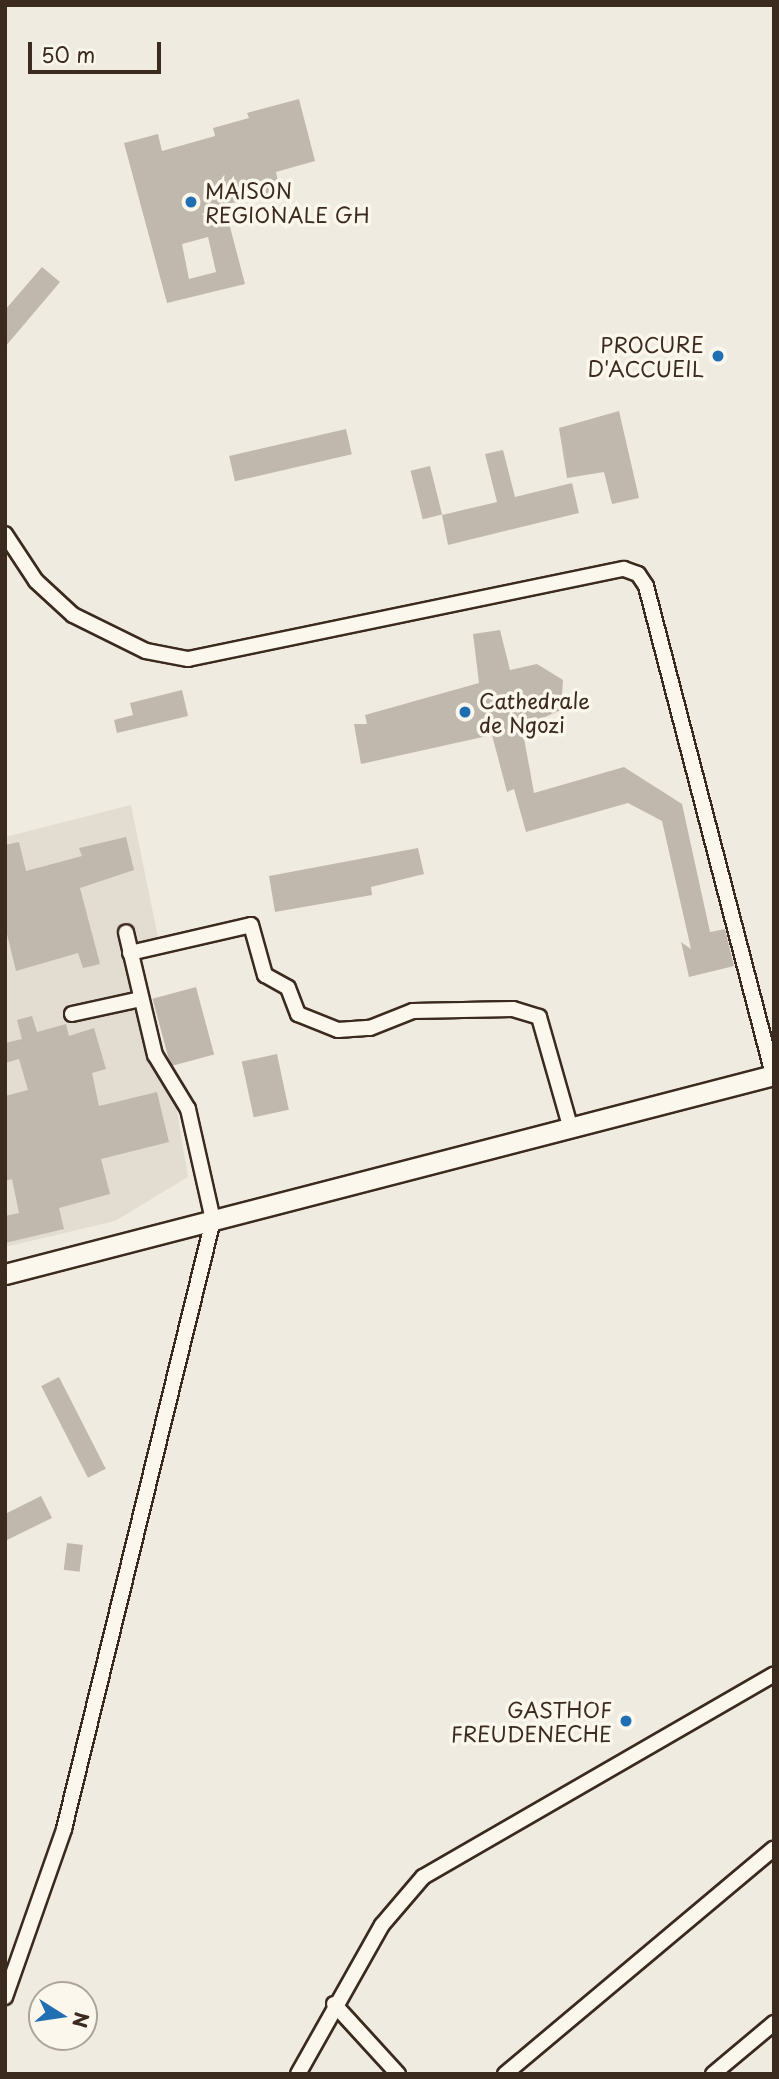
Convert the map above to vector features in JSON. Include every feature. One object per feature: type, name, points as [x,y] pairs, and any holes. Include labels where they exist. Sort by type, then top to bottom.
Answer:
[{"type":"street","points":[[5,534],[36,581],[73,614],[146,652],[188,659],[624,569],[638,574],[646,586],[774,1076],[570,1126],[5,1274]]},
{"type":"street","points":[[131,953],[251,925],[265,975],[288,988],[298,1014],[338,1030],[370,1028],[413,1011],[513,1009],[540,1017],[570,1126]]},
{"type":"street","points":[[5,1997],[74,1790],[213,1220],[188,1109],[155,1055],[126,933]]},
{"type":"street","points":[[72,1014],[141,999]]},
{"type":"street","points":[[298,2074],[334,2004],[382,1925],[423,1877],[774,1674]]},
{"type":"street","points":[[505,2074],[774,1848]]},
{"type":"street","points":[[334,2004],[398,2074]]},
{"type":"street","points":[[713,2074],[774,2023]]},
{"type":"shaded area","points":[[131,805],[160,947],[131,954],[137,1009],[175,1100],[188,1177],[115,1221],[5,1247],[5,837]]},
{"type":"building","points":[[299,99],[315,161],[276,172],[281,196],[224,204],[245,284],[167,303],[124,143],[158,134],[162,151],[215,136],[213,128],[249,118],[247,113]],"holes":[[[208,237],[216,272],[189,279],[182,244]]]},
{"type":"building","points":[[42,267],[60,282],[5,347],[5,310]]},
{"type":"building","points":[[619,411],[639,498],[612,504],[604,472],[567,478],[559,428]]},
{"type":"building","points":[[346,429],[352,454],[235,481],[229,456]]},
{"type":"building","points":[[503,450],[515,497],[572,483],[579,513],[448,545],[442,515],[497,502],[485,454]]},
{"type":"building","points":[[430,466],[442,515],[423,519],[411,471]]},
{"type":"building","points":[[500,630],[510,670],[537,664],[563,680],[561,710],[522,727],[534,793],[624,767],[682,804],[710,932],[725,929],[734,966],[689,977],[681,942],[691,949],[662,821],[628,803],[526,832],[514,789],[507,792],[492,735],[361,764],[354,724],[367,724],[365,715],[479,683],[473,634]]},
{"type":"building","points":[[182,690],[188,716],[117,733],[114,720],[133,715],[130,703]]},
{"type":"building","points":[[126,837],[134,870],[80,888],[100,964],[83,968],[78,953],[16,971],[5,926],[5,845],[19,842],[26,871],[82,856],[79,848]]},
{"type":"building","points":[[418,848],[424,874],[371,887],[372,895],[275,912],[269,876]]},
{"type":"building","points":[[196,987],[214,1055],[171,1066],[153,999]]},
{"type":"building","points":[[32,1016],[37,1032],[66,1024],[69,1036],[94,1028],[106,1069],[92,1073],[99,1106],[157,1092],[169,1142],[101,1159],[110,1194],[59,1208],[64,1229],[5,1243],[5,1216],[19,1213],[12,1179],[5,1181],[5,1096],[28,1090],[19,1059],[5,1063],[5,1043],[22,1039],[17,1020]]},
{"type":"building","points":[[277,1054],[289,1110],[254,1117],[242,1061]]},
{"type":"building","points":[[59,1377],[106,1469],[88,1478],[41,1386]]},
{"type":"building","points":[[41,1496],[52,1518],[5,1541],[5,1514]]},
{"type":"building","points":[[67,1543],[83,1545],[80,1572],[64,1570]]},
{"type":"place","name":"MAISON REGIONALE GH","points":[[191,202]]},
{"type":"place","name":"PROCURE D'ACCUEIL","points":[[718,356]]},
{"type":"place","name":"Cathedrale de Ngozi","points":[[465,712]]},
{"type":"place","name":"GASTHOF FREUDENECHE","points":[[626,1721]]}]
